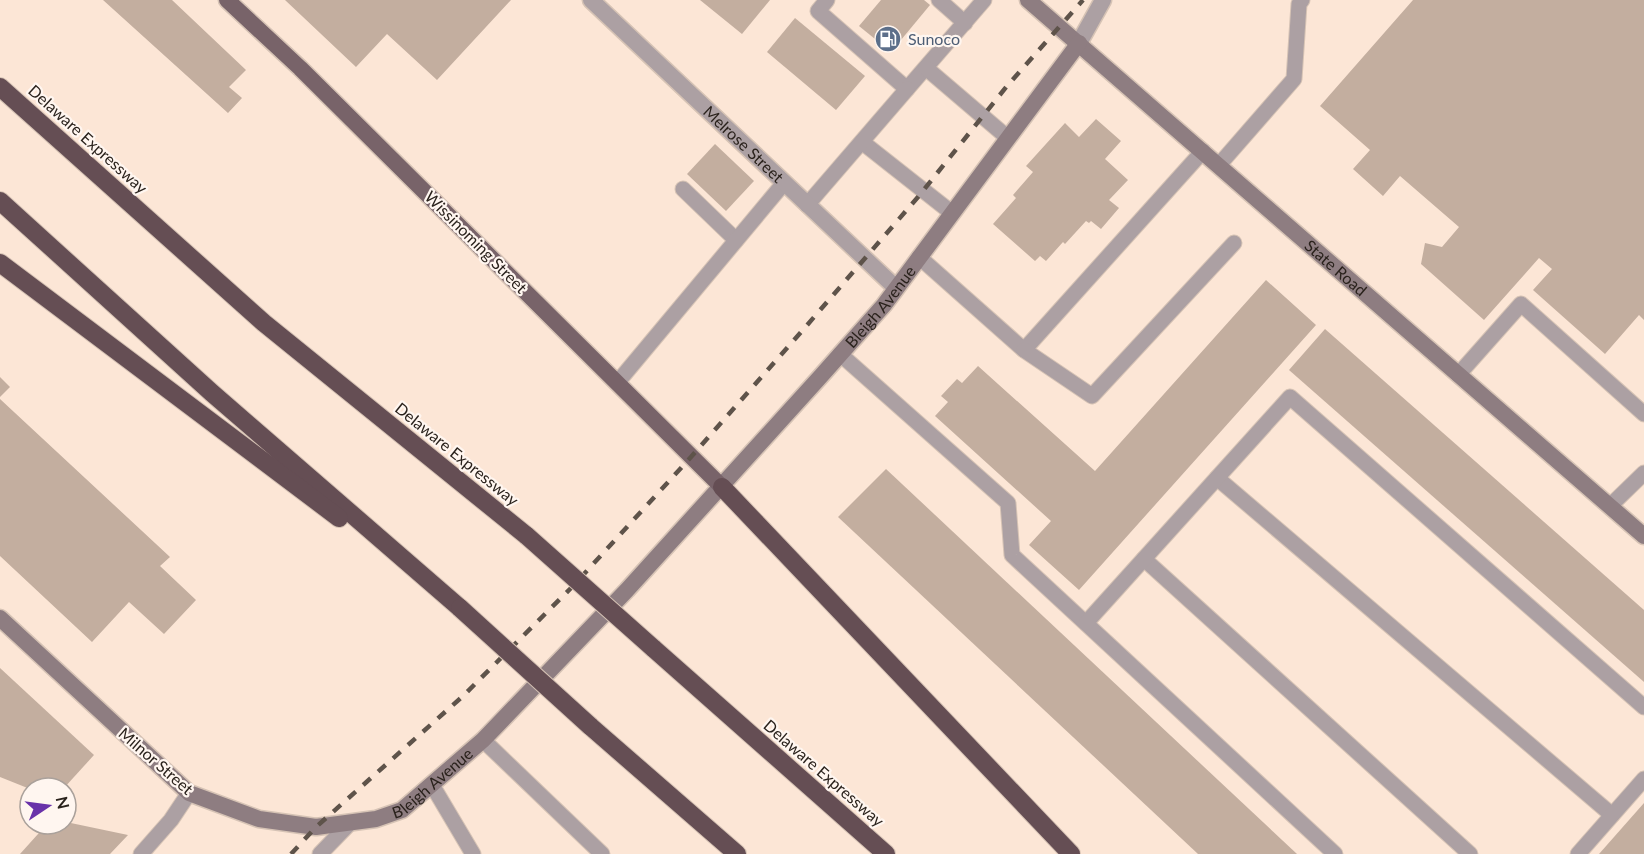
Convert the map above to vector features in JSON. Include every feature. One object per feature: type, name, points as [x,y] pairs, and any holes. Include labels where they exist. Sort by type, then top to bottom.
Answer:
[{"type":"highway","name":"Delaware Expressway","points":[[0,87],[264,323],[526,536],[886,854]]},
{"type":"highway","points":[[0,201],[212,393],[460,608],[590,726],[737,854]]},
{"type":"highway","points":[[0,263],[460,608]]},
{"type":"highway","points":[[722,487],[1071,854]]},
{"type":"main road","name":"Wissinoming Street","points":[[227,0],[308,75],[722,487]]},
{"type":"main road","name":"State Road","points":[[1028,0],[1644,536]]},
{"type":"main road","name":"Bleigh Avenue","points":[[349,824],[376,819],[402,810],[432,785],[483,741],[627,590],[722,487],[896,288],[1079,43]]},
{"type":"main road","name":"Milnor Street","points":[[0,618],[189,793],[259,819],[316,827],[349,824]]},
{"type":"street","name":"Melrose Street","points":[[591,0],[896,288]]},
{"type":"street","name":"Bleigh Avenue","points":[[1079,43],[1103,0]]},
{"type":"lane","points":[[827,0],[818,11],[907,89]]},
{"type":"lane","points":[[939,0],[965,23]]},
{"type":"lane","points":[[807,205],[984,0]]},
{"type":"lane","points":[[1219,165],[1294,79],[1299,4],[1302,0]]},
{"type":"lane","points":[[926,68],[1008,138]]},
{"type":"lane","points":[[862,142],[952,213]]},
{"type":"lane","points":[[1024,350],[1203,151]]},
{"type":"lane","points":[[617,383],[784,183]]},
{"type":"lane","points":[[683,189],[736,240]]},
{"type":"lane","points":[[919,257],[1024,350],[1092,396],[1234,243]]},
{"type":"lane","points":[[1458,375],[1521,304],[1644,414]]},
{"type":"lane","points":[[840,354],[1008,503],[1012,555],[1335,854]]},
{"type":"lane","points":[[1086,623],[1290,397],[1644,707]]},
{"type":"lane","points":[[1610,506],[1644,474]]},
{"type":"lane","points":[[1217,478],[1612,815]]},
{"type":"lane","points":[[1144,559],[1470,854]]},
{"type":"lane","points":[[483,741],[603,854]]},
{"type":"lane","points":[[1578,854],[1644,779]]},
{"type":"lane","points":[[432,785],[473,854]]},
{"type":"lane","points":[[141,854],[171,820],[189,793]]},
{"type":"lane","points":[[320,854],[349,824]]},
{"type":"building","points":[[103,0],[172,0],[246,70],[229,87],[242,98],[228,113]]},
{"type":"building","points":[[285,0],[511,0],[437,80],[387,34],[356,67]]},
{"type":"building","points":[[700,0],[770,0],[742,34]]},
{"type":"building","name":"Sunoco","points":[[881,0],[924,0],[930,5],[891,52],[859,26]]},
{"type":"building","points":[[1413,0],[1644,0],[1644,320],[1639,315],[1605,354],[1533,290],[1552,269],[1539,258],[1484,320],[1421,264],[1425,243],[1442,247],[1459,227],[1400,176],[1383,196],[1353,169],[1370,150],[1320,106]]},
{"type":"building","points":[[795,18],[865,76],[836,110],[767,52]]},
{"type":"building","points":[[1096,119],[1121,141],[1105,159],[1128,180],[1109,200],[1119,208],[1101,229],[1091,221],[1089,223],[1086,221],[1046,261],[1040,256],[1035,261],[993,224],[1016,198],[1013,195],[1033,172],[1026,166],[1065,123],[1079,137]]},
{"type":"building","points":[[715,144],[754,181],[726,211],[687,174]]},
{"type":"building","points":[[1266,280],[1316,325],[1079,590],[1029,545],[1051,521],[935,416],[948,402],[941,396],[957,379],[962,383],[978,366],[1095,471]]},
{"type":"building","points":[[1325,329],[1644,610],[1644,682],[1289,370]]},
{"type":"building","points":[[0,377],[10,387],[0,397]]},
{"type":"building","points":[[0,399],[170,557],[160,566],[196,600],[164,634],[129,602],[92,642],[0,556]]},
{"type":"building","points":[[886,469],[1297,854],[1198,854],[838,517]]},
{"type":"building","points":[[0,668],[94,755],[75,776],[18,776],[18,784],[0,777]]},
{"type":"building","points":[[1644,803],[1644,854],[1599,854]]},
{"type":"building","points":[[78,825],[128,835],[110,854],[20,854],[36,836],[78,836]]},
{"type":"railway","points":[[291,854],[316,827],[463,696],[573,586],[802,331],[918,197],[1007,86],[1083,0]]},
{"type":"place","name":"Sunoco","points":[[888,39]]}]
